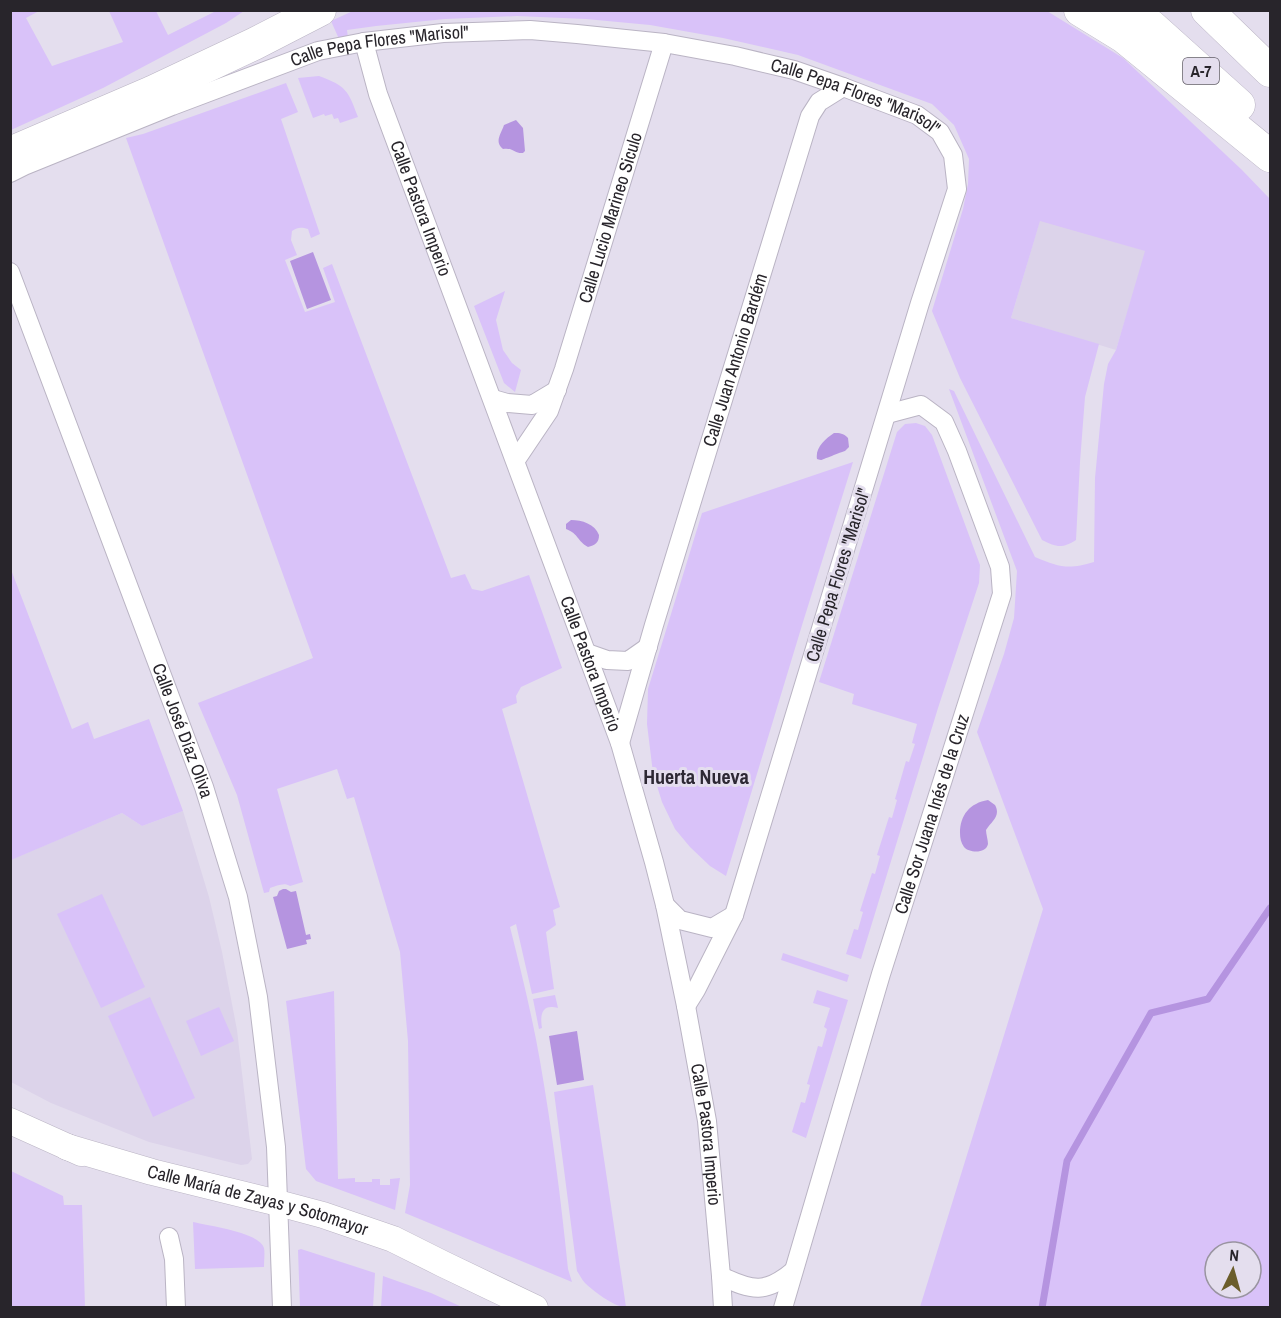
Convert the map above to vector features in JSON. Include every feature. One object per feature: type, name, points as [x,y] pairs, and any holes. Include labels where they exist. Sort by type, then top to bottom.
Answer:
[{"type":"highway","points":[[10,148],[64,123],[237,34],[275,10]]},
{"type":"highway","points":[[10,153],[152,92],[320,10]]},
{"type":"highway","points":[[1080,10],[1124,37],[1270,156]]},
{"type":"highway","name":"A-7","points":[[1129,10],[1150,25],[1270,135]]},
{"type":"highway","name":"A-7","points":[[1207,10],[1270,71]]},
{"type":"street","name":"Calle Pepa Flores \"Marisol\"","points":[[10,173],[171,106],[318,51],[364,42],[443,33],[530,30],[664,43],[735,56],[794,70],[843,87],[917,115],[940,132],[953,155],[957,189],[920,303],[734,915],[686,1006]]},
{"type":"street","name":"Calle Pastora Imperio","points":[[364,42],[378,94],[620,743],[654,862],[686,1006],[707,1121],[723,1308]]},
{"type":"street","name":"Calle Lucio Marineo Siculo","points":[[516,460],[549,411],[557,390],[664,43]]},
{"type":"street","name":"Calle Juan Antonio Bardém","points":[[620,743],[810,116],[819,102],[843,87]]},
{"type":"street","name":"Calle José Díaz Oliva","points":[[10,272],[204,787],[238,897],[258,997],[276,1148],[282,1308]]},
{"type":"street","points":[[493,399],[507,404],[532,405],[557,390]]},
{"type":"street","name":"Calle Sor Juana Inés de la Cruz","points":[[783,1308],[881,974],[1002,594],[1000,567],[944,422],[921,405],[887,414]]},
{"type":"street","points":[[586,653],[607,660],[628,661],[648,647]]},
{"type":"street","points":[[665,906],[680,920],[712,928],[734,915]]},
{"type":"street","name":"Calle María de Zayas y Sotomayor","points":[[10,1121],[67,1147],[279,1209],[322,1215],[393,1239],[534,1308]]},
{"type":"street","points":[[170,1237],[174,1259],[176,1308]]},
{"type":"street","points":[[721,1276],[742,1287],[764,1288],[780,1282],[793,1271]]},
{"type":"shaded area","points":[[355,10],[1047,11],[1123,58],[1270,199],[1270,1307],[920,1307],[1043,909],[977,732],[1014,618],[1017,571],[949,389],[954,391],[1035,557],[1064,566],[1094,562],[1095,478],[1104,384],[1108,364],[1116,350],[1145,251],[1040,221],[1011,318],[1099,344],[1085,397],[1076,540],[1063,546],[1055,545],[1042,540],[960,378],[932,311],[963,209],[968,184],[969,159],[954,125],[932,104],[798,55],[650,25],[517,16],[445,19],[347,30],[348,38],[339,39],[331,21]]},
{"type":"shaded area","points":[[10,11],[39,11],[26,18],[52,66],[123,42],[109,11],[156,11],[168,35],[214,11],[244,11],[226,23],[103,88],[11,130]]},
{"type":"shaded area","points":[[319,76],[345,90],[358,117],[340,123],[338,118],[334,119],[332,114],[313,118],[298,78]]},
{"type":"shaded area","points":[[286,83],[298,112],[281,119],[320,234],[311,238],[308,229],[300,228],[292,231],[291,240],[297,255],[285,260],[305,312],[335,302],[323,268],[332,264],[451,578],[465,574],[472,589],[482,591],[529,575],[562,668],[521,687],[516,696],[517,703],[502,709],[560,907],[553,910],[556,925],[546,932],[554,989],[532,994],[516,924],[510,927],[540,1061],[556,1165],[568,1269],[572,1282],[405,1213],[410,1185],[408,1041],[400,952],[354,797],[347,799],[337,769],[277,789],[303,882],[290,886],[278,885],[264,893],[237,795],[198,703],[313,658],[126,138]]},
{"type":"shaded area","points":[[516,120],[523,128],[525,151],[523,153],[503,149],[499,144],[504,125]]},
{"type":"shaded area","points":[[1040,220],[1146,251],[1116,350],[1011,318]]},
{"type":"shaded area","points":[[313,252],[331,300],[307,309],[290,261]]},
{"type":"shaded area","points":[[505,291],[496,320],[503,350],[512,363],[521,370],[515,392],[504,383],[474,306]]},
{"type":"shaded area","points":[[916,423],[925,426],[932,435],[980,565],[979,583],[861,959],[846,954],[854,929],[858,930],[863,912],[860,911],[880,856],[877,855],[889,817],[892,818],[906,761],[909,762],[915,744],[912,743],[917,724],[852,704],[854,694],[819,682],[897,432],[905,424]]},
{"type":"shaded area","points":[[834,433],[845,435],[848,438],[849,447],[825,459],[817,459],[819,448]]},
{"type":"shaded area","points":[[853,462],[726,876],[710,866],[690,847],[675,829],[662,802],[653,773],[647,724],[648,689],[702,513]]},
{"type":"shaded area","points":[[571,520],[591,525],[599,535],[596,543],[588,547],[566,529],[566,524]]},
{"type":"shaded area","points":[[10,567],[72,729],[88,722],[94,739],[149,719],[183,811],[142,826],[122,813],[11,860]]},
{"type":"shaded area","points":[[988,800],[995,805],[997,812],[986,830],[987,847],[977,852],[964,847],[960,827],[964,815],[971,807]]},
{"type":"shaded area","points":[[183,811],[209,897],[237,1030],[252,1159],[248,1164],[241,1165],[149,1142],[51,1103],[11,1082],[10,860],[122,813],[142,826]]},
{"type":"shaded area","points":[[283,889],[296,891],[306,935],[310,934],[311,939],[306,940],[307,944],[287,949],[273,897]]},
{"type":"shaded area","points":[[102,894],[145,987],[101,1008],[57,914]]},
{"type":"shaded area","points":[[783,953],[849,975],[847,982],[781,960]]},
{"type":"shaded area","points":[[817,990],[848,1000],[806,1138],[792,1132],[801,1102],[805,1103],[810,1085],[807,1084],[818,1046],[822,1047],[827,1029],[824,1027],[830,1008],[813,1003]]},
{"type":"shaded area","points":[[334,991],[338,1179],[355,1178],[355,1182],[372,1182],[372,1179],[380,1179],[380,1185],[390,1185],[390,1179],[400,1178],[395,1210],[316,1181],[306,1169],[286,1001]]},
{"type":"shaded area","points":[[555,995],[558,1008],[545,1009],[541,1019],[542,1028],[539,1029],[533,999]]},
{"type":"shaded area","points":[[150,997],[195,1098],[153,1117],[108,1016]]},
{"type":"shaded area","points":[[219,1007],[234,1041],[201,1056],[186,1021]]},
{"type":"shaded area","points":[[577,1031],[584,1080],[557,1085],[549,1036]]},
{"type":"shaded area","points":[[593,1085],[626,1307],[616,1305],[599,1294],[585,1283],[577,1271],[554,1092]]},
{"type":"shaded area","points":[[11,1171],[63,1196],[64,1205],[82,1205],[85,1307],[11,1307]]},
{"type":"shaded area","points":[[193,1222],[233,1230],[260,1242],[264,1248],[264,1267],[195,1269]]},
{"type":"shaded area","points":[[301,1249],[375,1273],[373,1307],[300,1307],[298,1250]]},
{"type":"shaded area","points":[[383,1276],[431,1293],[462,1307],[381,1307]]},
{"type":"waterway","points":[[1042,1308],[1067,1161],[1151,1013],[1208,999],[1270,908]]},
{"type":"district","name":"Huerta Nueva","points":[[696,777]]}]
